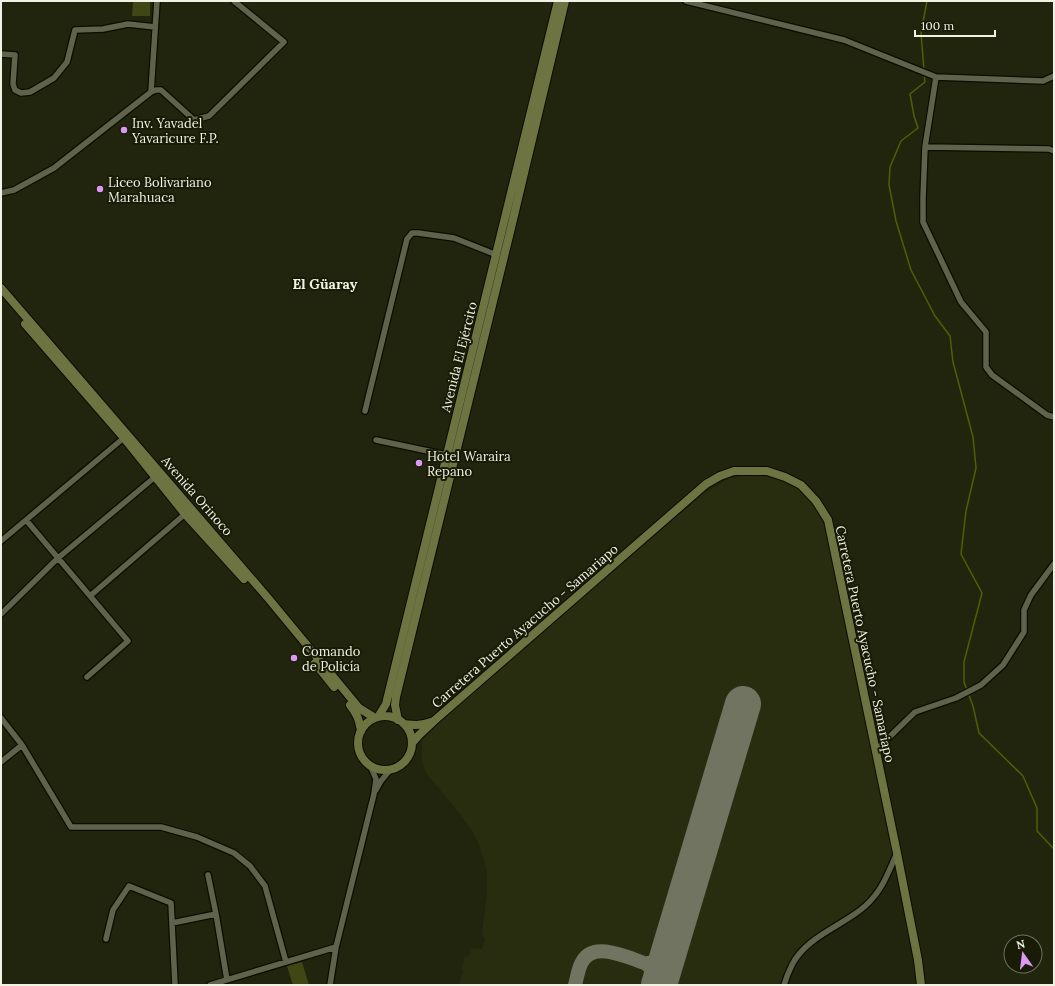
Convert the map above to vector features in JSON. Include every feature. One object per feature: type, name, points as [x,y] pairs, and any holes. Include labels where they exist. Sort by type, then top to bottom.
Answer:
[{"type":"street","points":[[151,92],[157,1]]},
{"type":"street","points":[[1,193],[14,190],[54,168],[151,92],[156,90],[161,90],[194,120],[209,116],[284,42],[234,1]]},
{"type":"street","name":"Avenida El Ejército","points":[[376,718],[386,704],[558,1]]},
{"type":"street","name":"Avenida El Ejército","points":[[401,722],[395,705],[396,697],[565,1]]},
{"type":"street","points":[[686,1],[844,40],[936,77],[1042,81],[1054,76]]},
{"type":"street","points":[[1,54],[14,55],[13,84],[15,90],[21,93],[30,92],[54,78],[67,62],[75,30],[103,29],[128,24],[155,27]]},
{"type":"street","points":[[936,77],[925,147],[923,198],[924,222],[961,302],[986,332],[986,367],[992,375],[1047,414],[1054,417]]},
{"type":"street","points":[[925,147],[1049,149],[1054,152]]},
{"type":"street","points":[[364,411],[407,240],[412,233],[454,238],[497,255]]},
{"type":"street","name":"Avenida Orinoco","points":[[1,288],[126,437],[155,477],[185,514],[238,572],[356,712],[361,731]]},
{"type":"street","name":"Avenida Orinoco","points":[[1,296],[271,602],[359,708],[376,718]]},
{"type":"street","points":[[1,541],[126,437]]},
{"type":"street","points":[[376,440],[447,455]]},
{"type":"street","name":"Carretera Puerto Ayacucho - Samariapo","points":[[412,743],[435,720],[706,484],[720,476],[734,471],[767,471],[785,477],[801,485],[816,501],[828,520],[897,853],[918,960],[921,985]]},
{"type":"street","points":[[1,614],[58,558],[155,477]]},
{"type":"street","points":[[90,596],[185,514]]},
{"type":"street","points":[[26,520],[128,641],[87,677]]},
{"type":"street","points":[[875,751],[915,712],[956,698],[975,689],[1003,665],[1024,632],[1024,610],[1031,595],[1054,564]]},
{"type":"street","points":[[330,985],[336,947],[374,794],[376,779],[370,766],[360,753],[358,746],[359,738],[361,731],[367,723],[376,718],[388,717],[401,722],[411,736],[412,748],[410,755],[402,765],[390,770],[379,770],[370,766]]},
{"type":"street","points":[[1,718],[22,745],[70,827],[161,828],[198,837],[234,853],[250,866],[264,886],[286,962]]},
{"type":"street","name":"Carretera Puerto Ayacucho - Samariapo","points":[[401,722],[419,726],[435,720]]},
{"type":"street","points":[[1,762],[22,745]]},
{"type":"street","points":[[374,794],[381,781],[390,770]]},
{"type":"street","points":[[784,985],[792,964],[802,951],[817,938],[861,910],[873,899],[884,882],[897,853]]},
{"type":"street","points":[[208,875],[227,980]]},
{"type":"street","points":[[106,939],[113,910],[129,886],[171,903],[175,985]]},
{"type":"street","points":[[172,923],[216,914]]},
{"type":"street","points":[[210,985],[336,947]]},
{"type":"shaded area","points":[[133,1],[150,1],[150,16],[132,16]]},
{"type":"shaded area","points":[[747,475],[769,476],[787,481],[805,492],[816,505],[825,526],[893,853],[883,878],[869,898],[818,934],[797,953],[783,976],[780,985],[459,985],[465,956],[468,957],[472,948],[482,949],[485,940],[482,933],[487,895],[487,872],[481,850],[474,834],[460,814],[426,773],[422,762],[422,740],[440,721],[703,494],[728,479]]},
{"type":"shaded area","points":[[302,962],[309,985],[293,985],[287,966]]},
{"type":"waterway","points":[[924,70],[921,33],[927,1]]},
{"type":"waterway","points":[[924,73],[925,82],[910,94],[918,128],[901,141],[890,167],[889,185],[896,221],[911,270],[935,316],[950,336],[953,362],[973,437],[976,468],[966,511],[961,554],[982,593],[964,662],[964,682],[973,706],[979,733],[1023,776],[1037,808],[1037,831],[1054,849]]},
{"type":"taxiway","points":[[575,985],[581,964],[590,954],[603,951],[611,952],[646,963],[657,960],[670,951]]},
{"type":"taxiway","points":[[646,964],[654,973],[658,985]]},
{"type":"runway","points":[[659,985],[743,704]]},
{"type":"place","name":"Inv. Yavadel Yavaricure F.P.","points":[[124,130]]},
{"type":"place","name":"Liceo Bolivariano Marahuaca","points":[[100,189]]},
{"type":"place","name":"Hotel Waraira Repano","points":[[419,463]]},
{"type":"place","name":"Comando de Policía","points":[[294,658]]},
{"type":"district","name":"El Güaray","points":[[325,284]]}]
